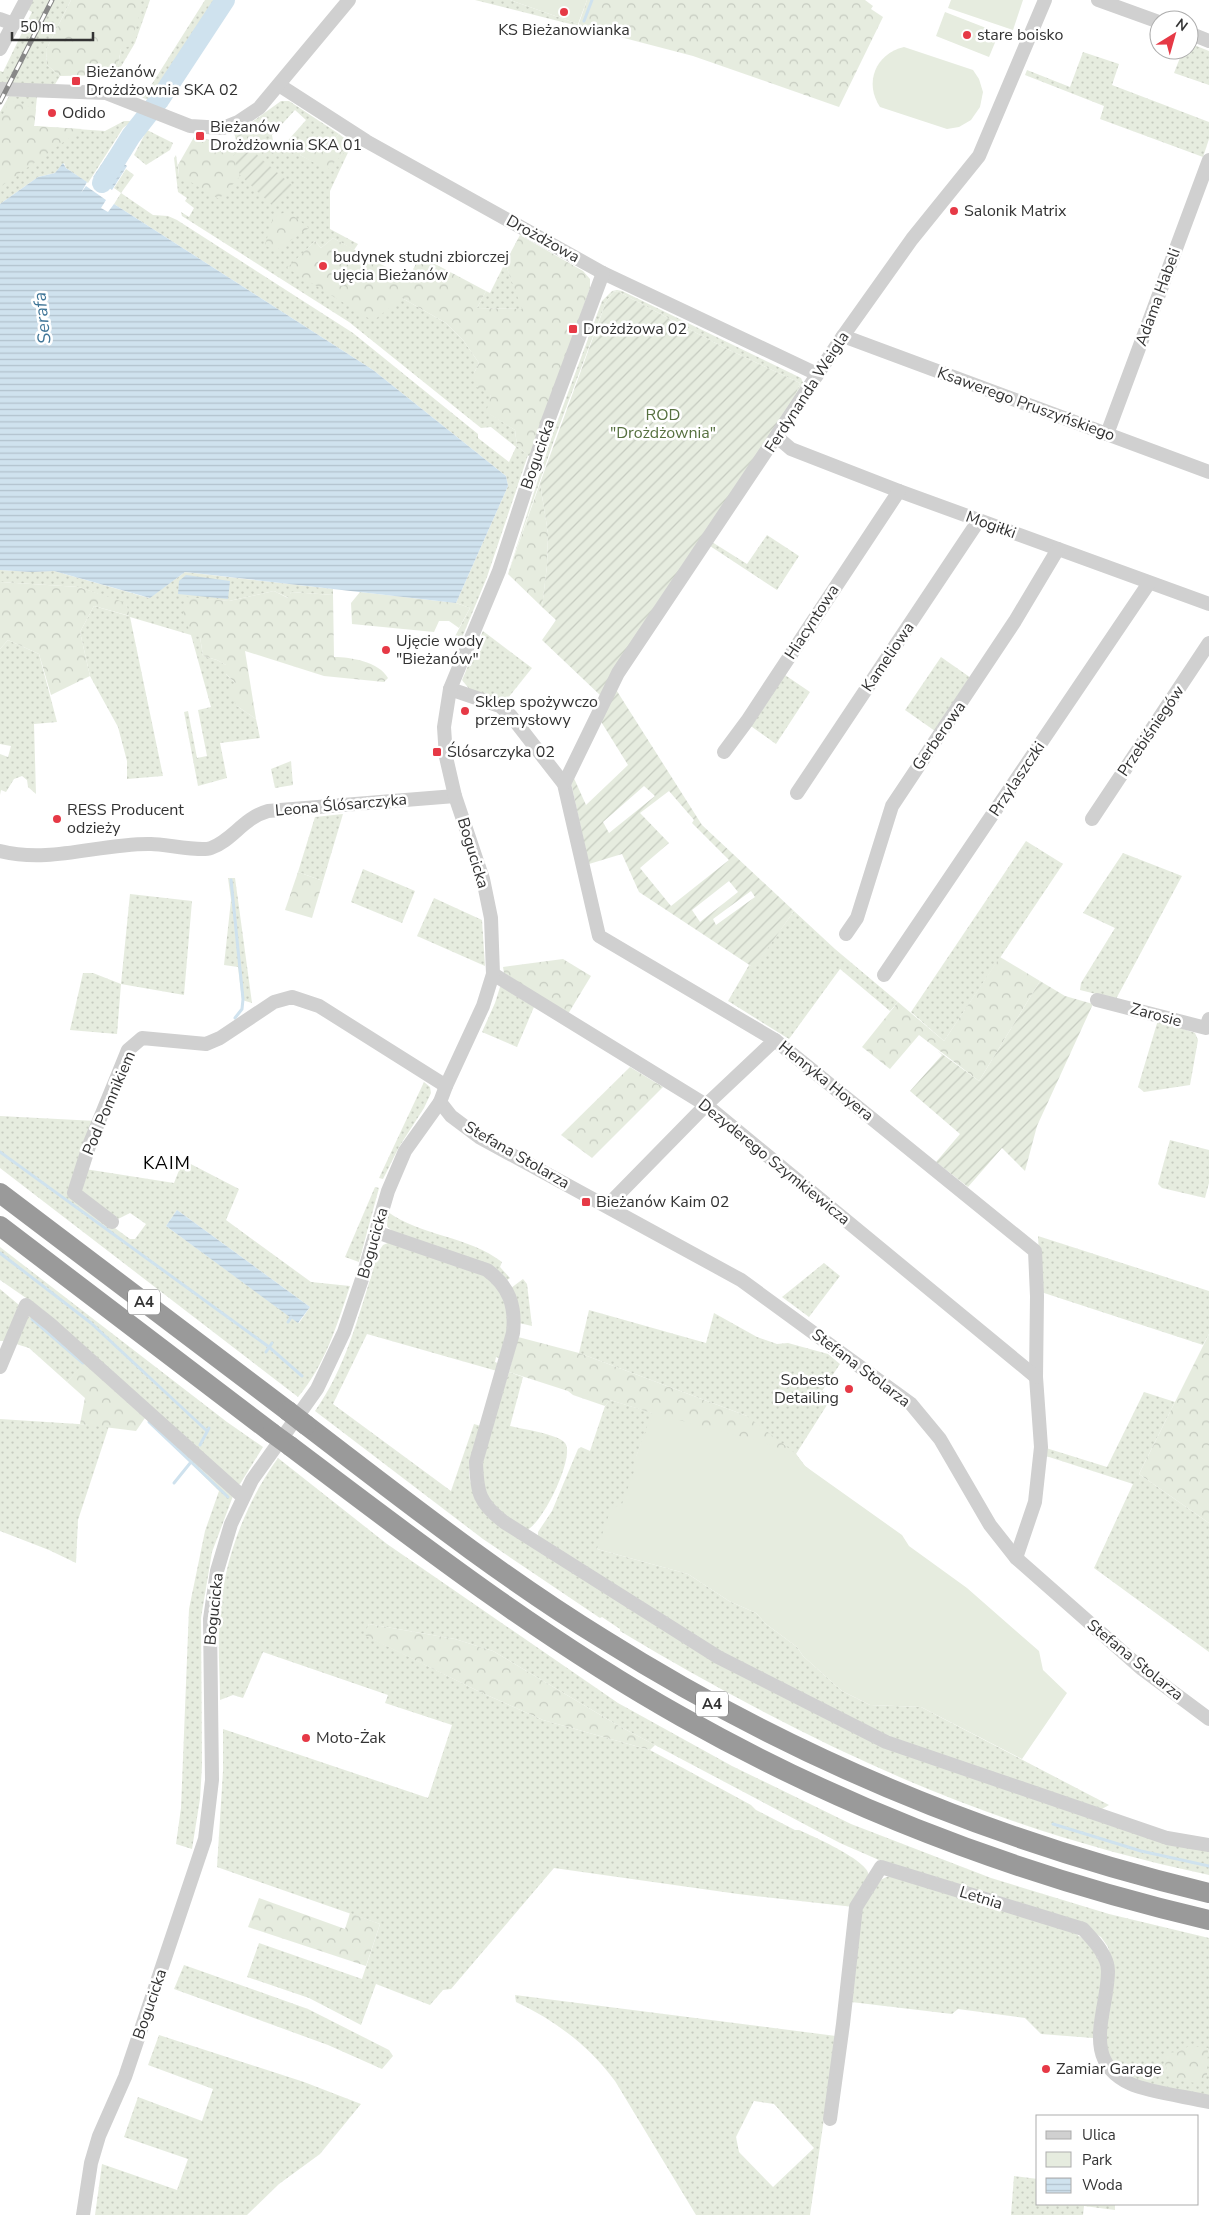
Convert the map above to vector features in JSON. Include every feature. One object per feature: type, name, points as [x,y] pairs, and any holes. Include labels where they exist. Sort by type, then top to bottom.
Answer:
[{"type":"highway","name":"A4","points":[[0,1193],[470,1549],[571,1618],[674,1682],[759,1729],[872,1783],[959,1818],[1062,1854],[1209,1893]]},
{"type":"highway","name":"A4","points":[[0,1226],[450,1566],[560,1642],[636,1690],[729,1742],[854,1802],[957,1844],[1056,1879],[1209,1920]]},
{"type":"street","points":[[0,49],[26,0]]},
{"type":"street","points":[[0,89],[106,93],[190,126],[223,128],[238,122],[259,108],[349,0]]},
{"type":"street","name":"Ferdynanda Weigla","points":[[564,784],[618,673],[843,336],[912,239],[979,156],[1045,0]]},
{"type":"street","points":[[1098,0],[1149,18]]},
{"type":"street","points":[[0,19],[14,24]]},
{"type":"street","name":"Drożdżowa","points":[[279,85],[366,141],[603,273],[817,374]]},
{"type":"street","name":"Adama Habeli","points":[[1108,434],[1209,160]]},
{"type":"street","name":"Bogucicka","points":[[83,2215],[91,2163],[100,2136],[125,2077],[205,1839],[212,1780],[210,1619],[217,1571],[224,1547],[243,1497],[263,1465],[317,1390],[344,1332],[388,1191],[405,1151],[440,1102],[483,1006],[493,974],[491,918],[485,889],[454,796],[446,757],[444,727],[450,689],[499,571],[548,421],[603,273]]},
{"type":"street","name":"Ksawerego Pruszyńskiego","points":[[843,336],[1209,472]]},
{"type":"street","name":"Mogiłki","points":[[777,437],[791,449],[899,491],[1209,604]]},
{"type":"street","name":"Hiacyntowa","points":[[724,752],[748,720],[899,491]]},
{"type":"street","name":"Kameliowa","points":[[797,792],[975,526],[977,520]]},
{"type":"street","name":"Gerberowa","points":[[846,934],[857,918],[892,806],[1015,622],[1058,549]]},
{"type":"street","name":"Przylaszczki","points":[[884,975],[1149,583]]},
{"type":"street","name":"Przebiśniegów","points":[[1092,819],[1209,643]]},
{"type":"street","name":"Henryka Hoyera","points":[[450,689],[500,706],[511,716],[564,784],[599,936],[775,1040],[1034,1251],[1037,1296],[1036,1378],[1041,1447],[1035,1502],[1016,1558]]},
{"type":"street","name":"Leona Ślósarczyka","points":[[0,851],[17,855],[39,856],[138,844],[160,844],[204,850],[214,847],[248,820],[268,811],[454,796]]},
{"type":"street","name":"Dezyderego Szymkiewicza","points":[[493,974],[706,1105],[1036,1378]]},
{"type":"street","name":"Pod Pomnikiem","points":[[112,1222],[74,1193],[90,1142],[128,1050],[142,1038],[206,1044],[220,1038],[274,1002],[292,997],[319,1006],[446,1086]]},
{"type":"street","name":"Zarosie","points":[[1097,1000],[1206,1028],[1209,1019]]},
{"type":"street","points":[[607,1206],[706,1105],[775,1040]]},
{"type":"street","name":"Stefana Stolarza","points":[[440,1102],[451,1116],[479,1137],[741,1280],[911,1404],[940,1439],[990,1525],[1016,1558],[1142,1669],[1209,1719]]},
{"type":"street","points":[[376,1232],[487,1270],[498,1278],[507,1291],[515,1315],[513,1333],[476,1462],[476,1479],[481,1499],[488,1510],[504,1522],[718,1657],[886,1742],[1167,1838],[1209,1845]]},
{"type":"street","points":[[0,1367],[26,1305],[50,1324],[243,1497]]},
{"type":"street","name":"Letnia","points":[[830,2119],[856,1907],[881,1867],[1083,1929],[1100,1947],[1108,1969],[1101,2015],[1100,2043],[1104,2062],[1118,2077],[1132,2085],[1209,2102]]},
{"type":"green space","points":[[29,0],[71,0],[46,50],[47,65],[60,76],[54,86],[0,84],[0,71],[3,72],[32,12],[25,8]]},
{"type":"green space","points":[[71,0],[141,0],[141,10],[130,46],[121,49],[116,75],[60,76],[47,65],[46,50]]},
{"type":"green space","points":[[141,0],[150,0],[135,43],[116,75],[121,49],[141,10]]},
{"type":"green space","points":[[205,0],[233,0],[169,98],[167,107],[117,88],[118,85],[145,95]]},
{"type":"green space","points":[[475,0],[510,0],[578,24],[578,26]]},
{"type":"green space","name":"KS Bieżanowianka","points":[[510,0],[587,0],[578,24]]},
{"type":"green space","points":[[587,0],[865,0],[873,6],[871,9],[883,17],[839,107],[693,56],[578,26]]},
{"type":"green space","points":[[951,0],[1023,0],[1013,30],[948,8]]},
{"type":"green space","name":"stare boisko","points":[[945,12],[999,33],[989,57],[936,36]]},
{"type":"green space","points":[[904,47],[973,70],[979,79],[983,92],[980,107],[971,120],[959,127],[947,129],[880,107],[875,98],[873,88],[875,71],[879,63],[886,56]]},
{"type":"green space","points":[[1199,47],[1209,51],[1209,85],[1174,73],[1179,60],[1199,60]]},
{"type":"green space","points":[[1083,52],[1119,64],[1112,85],[1209,122],[1209,139],[1203,157],[1100,119],[1104,106],[1025,75],[1027,70],[1070,87]]},
{"type":"green space","points":[[9,96],[37,97],[34,126],[105,131],[124,121],[132,121],[123,128],[88,183],[66,168],[64,163],[55,173],[38,177],[0,204],[0,112]]},
{"type":"green space","points":[[10,100],[36,109],[34,126],[82,129],[0,187],[0,120]]},
{"type":"green space","points":[[281,101],[289,101],[339,134],[323,149],[313,139],[300,155],[327,169],[352,144],[330,191],[330,229],[358,244],[354,250],[333,238],[321,248],[315,241],[288,268],[402,298],[446,323],[463,340],[479,363],[474,373],[491,396],[487,412],[515,430],[517,446],[528,455],[487,577],[459,645],[452,642],[470,608],[456,603],[508,486],[506,476],[373,370],[114,204],[121,193],[153,215],[168,216],[177,220],[353,333],[478,434],[478,438],[509,462],[516,447],[491,427],[481,428],[349,322],[182,216],[181,212],[189,217],[194,208],[185,201],[187,198],[178,192],[174,158],[176,155],[179,175],[250,164],[272,142],[248,141],[242,129]],"holes":[[[295,110],[306,120],[284,145],[291,150],[273,141],[272,135]]]},
{"type":"green space","points":[[242,129],[258,156],[293,186],[274,207],[240,175],[233,156],[239,150],[234,133]]},
{"type":"green space","points":[[147,130],[173,143],[170,150],[146,165],[134,155]]},
{"type":"green space","points":[[339,134],[352,144],[327,170],[300,155],[313,138],[323,149]]},
{"type":"green space","points":[[194,137],[210,140],[273,141],[219,199],[179,175],[178,165]]},
{"type":"green space","points":[[126,169],[134,175],[121,193],[114,188]]},
{"type":"green space","points":[[287,211],[309,228],[275,251],[265,245],[273,218]]},
{"type":"green space","points":[[520,235],[583,271],[590,279],[590,288],[530,457],[517,446],[515,430],[486,412],[491,396],[475,386],[474,373],[479,363],[463,340],[446,323],[402,298],[373,321],[287,268],[315,241],[321,248],[333,238],[408,279],[420,256],[486,291],[477,308],[522,309],[505,263]]},
{"type":"green space","points":[[505,263],[523,309],[477,308],[486,291],[490,293]]},
{"type":"green space","points":[[617,290],[801,378],[804,385],[785,422],[800,383],[723,347],[617,291],[613,292],[606,302],[554,440],[508,574],[552,436],[602,301],[612,291]]},
{"type":"green space","name":"ROD \"Drożdżownia\"","points":[[617,291],[723,347],[800,383],[792,404],[601,696],[542,640],[556,620],[542,607],[547,566],[548,533],[540,483],[606,302],[613,292]]},
{"type":"green space","points":[[540,483],[548,533],[547,566],[542,607],[508,574]]},
{"type":"green space","points":[[767,535],[799,556],[777,590],[710,546],[712,542],[747,564]]},
{"type":"green space","points":[[0,570],[54,571],[149,598],[185,572],[333,589],[333,595],[291,592],[289,598],[274,591],[229,601],[186,598],[200,637],[203,656],[226,665],[226,674],[235,683],[237,706],[256,719],[260,738],[220,743],[227,778],[198,786],[184,712],[188,711],[197,758],[207,756],[198,710],[211,707],[191,635],[130,617],[163,776],[127,779],[127,761],[118,727],[90,676],[80,632],[94,606],[129,616],[126,604],[79,587],[0,582]]},
{"type":"green space","points":[[0,582],[79,587],[126,603],[130,616],[94,606],[80,632],[90,676],[51,695],[39,654],[8,640],[0,649]]},
{"type":"green space","points":[[274,591],[288,598],[291,592],[333,595],[334,657],[356,659],[371,664],[388,678],[384,682],[324,676],[245,651],[256,719],[237,706],[230,693],[235,683],[226,674],[226,665],[203,656],[200,637],[191,635],[183,612],[186,597],[229,601]]},
{"type":"green space","points":[[360,592],[456,603],[470,608],[459,628],[449,621],[439,621],[434,632],[352,624],[351,603]]},
{"type":"green space","points":[[483,631],[532,668],[504,703],[470,690],[462,680]]},
{"type":"green space","points":[[8,640],[39,654],[57,722],[34,724],[36,794],[28,787],[27,780],[22,776],[14,779],[6,792],[1,790],[0,795],[0,754],[8,757],[11,746],[0,744],[0,649]]},
{"type":"green space","points":[[941,657],[971,678],[935,731],[905,710]]},
{"type":"green space","points":[[782,673],[810,692],[776,744],[748,724],[767,697],[771,697]]},
{"type":"green space","points":[[615,688],[702,825],[794,911],[754,968],[639,892],[622,854],[589,864],[571,783],[573,776],[586,805],[628,765],[600,720]],"holes":[[[644,786],[655,796],[609,833],[603,822]],[[669,791],[694,820],[692,823],[729,860],[671,906],[640,868],[669,843],[640,813]],[[729,881],[738,892],[700,922],[692,910]],[[751,891],[755,897],[716,925],[713,919]]]},
{"type":"green space","points":[[291,761],[293,785],[275,788],[271,769]]},
{"type":"green space","points":[[343,814],[323,881],[298,872],[315,817]]},
{"type":"green space","points":[[1026,841],[1063,864],[944,1041],[911,1012]]},
{"type":"green space","points":[[1123,853],[1182,876],[1116,999],[1080,990],[1081,983],[1115,928],[1083,913]]},
{"type":"green space","points":[[363,869],[415,891],[402,923],[351,902]]},
{"type":"green space","points":[[298,872],[323,881],[312,918],[285,910]]},
{"type":"green space","points":[[228,878],[235,878],[252,1003],[242,1000],[238,967],[224,965],[231,900]]},
{"type":"green space","points":[[130,894],[192,901],[184,995],[121,984]]},
{"type":"green space","points":[[434,898],[482,920],[485,966],[417,936]]},
{"type":"green space","points":[[794,911],[835,949],[898,1002],[890,1011],[840,969],[789,1039],[728,1001],[749,965],[754,967]]},
{"type":"green space","points":[[1000,957],[1040,981],[979,1081],[919,1035],[890,1069],[862,1047],[898,1002],[944,1041]]},
{"type":"green space","points":[[563,959],[591,976],[568,1014],[504,973],[503,967]]},
{"type":"green space","points":[[83,973],[93,973],[121,984],[117,1034],[70,1030]]},
{"type":"green space","points":[[1040,981],[1065,996],[1093,1004],[1037,1126],[1025,1171],[1002,1148],[968,1187],[936,1162],[960,1134],[910,1091],[942,1055],[938,1051],[979,1081]]},
{"type":"green space","points":[[500,987],[534,1007],[517,1047],[482,1032]]},
{"type":"green space","points":[[1158,1020],[1195,1033],[1198,1040],[1190,1085],[1144,1092],[1138,1087]]},
{"type":"green space","points":[[630,1067],[663,1087],[592,1158],[561,1135]]},
{"type":"green space","points":[[424,1082],[430,1087],[431,1093],[424,1108],[399,1147],[383,1179],[379,1178]]},
{"type":"green space","points":[[0,1116],[96,1121],[68,1194],[130,1239],[135,1239],[146,1224],[130,1213],[116,1220],[77,1191],[85,1169],[174,1183],[183,1160],[239,1189],[226,1220],[311,1282],[350,1286],[329,1344],[316,1372],[298,1397],[0,1168]],"holes":[[[177,1210],[310,1307],[299,1323],[166,1226]]]},
{"type":"green space","points":[[1170,1140],[1209,1150],[1209,1183],[1205,1198],[1162,1188],[1158,1184]]},
{"type":"green space","points":[[375,1187],[379,1188],[359,1262],[345,1257]]},
{"type":"green space","points":[[388,1212],[415,1226],[489,1253],[502,1262],[500,1267],[510,1278],[506,1281],[392,1231],[387,1226]]},
{"type":"green space","points":[[1038,1236],[1209,1291],[1209,1334],[1203,1345],[1041,1292]]},
{"type":"green space","points":[[390,1242],[483,1273],[503,1292],[510,1323],[502,1359],[496,1357],[495,1362],[500,1364],[497,1371],[367,1334],[333,1404],[451,1491],[474,1424],[481,1426],[469,1471],[470,1481],[493,1521],[886,1746],[1209,1848],[1209,1875],[1135,1858],[1013,1821],[911,1782],[861,1760],[762,1711],[620,1631],[620,1629],[602,1617],[600,1618],[483,1539],[315,1411],[327,1393],[345,1354],[379,1251],[383,1245]]},
{"type":"green space","points":[[0,1247],[227,1422],[263,1447],[240,1484],[236,1484],[42,1309],[0,1280]]},
{"type":"green space","points":[[824,1263],[840,1276],[809,1317],[782,1297]]},
{"type":"green space","points":[[523,1279],[527,1284],[532,1326],[519,1323],[511,1288]]},
{"type":"green space","points":[[0,1289],[19,1305],[8,1341],[0,1341]]},
{"type":"green space","points":[[589,1310],[706,1343],[714,1313],[757,1337],[777,1344],[788,1343],[828,1354],[840,1364],[822,1391],[832,1397],[796,1454],[810,1470],[622,1504],[597,1549],[688,1574],[729,1601],[756,1613],[766,1624],[797,1647],[803,1656],[842,1691],[870,1705],[921,1707],[1109,1805],[1100,1810],[880,1736],[720,1654],[538,1537],[538,1532],[552,1511],[578,1449],[581,1447],[590,1451],[605,1406],[610,1400],[653,1413],[636,1457],[747,1416],[579,1353]]},
{"type":"green space","points":[[35,1316],[196,1459],[207,1474],[233,1496],[212,1552],[201,1618],[202,1766],[200,1799],[192,1849],[176,1844],[181,1808],[189,1609],[205,1531],[219,1491],[145,1418],[84,1364],[67,1382],[29,1348],[13,1343],[26,1317]]},
{"type":"green space","points":[[1209,1334],[1209,1523],[1139,1474]]},
{"type":"green space","points":[[518,1337],[579,1353],[747,1416],[796,1454],[635,1469],[636,1457],[652,1413],[610,1400],[605,1406],[573,1395],[568,1391],[509,1372]]},
{"type":"green space","points":[[84,1363],[145,1418],[136,1431],[80,1424],[85,1398],[67,1382]]},
{"type":"green space","points":[[509,1372],[523,1377],[510,1426],[555,1437],[565,1443],[567,1450],[566,1462],[555,1491],[539,1518],[531,1527],[524,1531],[488,1500],[479,1464]]},
{"type":"green space","points":[[1144,1392],[1175,1402],[1139,1474],[1209,1523],[1209,1652],[1094,1568],[1133,1484],[1046,1456],[1046,1448],[1107,1467]]},
{"type":"green space","points":[[653,1413],[761,1442],[796,1454],[805,1466],[902,1535],[909,1546],[967,1588],[1039,1651],[1043,1670],[1067,1693],[1022,1759],[921,1707],[870,1705],[842,1691],[803,1656],[797,1647],[766,1624],[756,1613],[729,1601],[688,1574],[597,1549],[611,1509],[622,1504],[635,1469],[636,1457]]},
{"type":"green space","points":[[0,1419],[109,1426],[78,1520],[76,1563],[49,1550],[0,1531]]},
{"type":"green space","points":[[278,1458],[387,1544],[618,1703],[732,1766],[851,1824],[991,1878],[1109,1914],[1209,1938],[1209,2098],[1133,2081],[1113,2066],[1104,2046],[1113,1965],[1108,1947],[1101,1937],[1086,1928],[1044,1912],[879,1860],[840,1843],[619,1726],[493,1651],[455,1639],[369,1624],[365,1635],[480,1692],[543,1720],[650,1750],[751,1805],[756,1810],[851,1856],[867,1870],[868,1880],[854,1907],[738,1894],[554,1868],[451,1989],[443,1990],[430,2005],[376,1984],[361,2025],[309,1998],[247,1977],[259,1943],[362,1979],[380,1924],[217,1867],[223,1771],[223,1729],[428,1798],[452,1725],[385,1703],[388,1695],[263,1652],[243,1698],[233,1695],[220,1700],[219,1627],[224,1582],[229,1560],[244,1517],[254,1496]]},
{"type":"green space","points":[[369,1624],[455,1639],[493,1651],[619,1726],[655,1745],[650,1750],[543,1720],[480,1692],[364,1635]]},
{"type":"green space","points":[[891,1875],[1075,1933],[1085,1941],[1091,1946],[1097,1956],[1102,1978],[1102,1990],[1093,2038],[1041,2034],[1025,2018],[958,2009],[952,2014],[851,2002],[862,1903],[878,1881]]},
{"type":"green space","points":[[259,1898],[345,1929],[350,1913],[380,1924],[366,1966],[248,1927]]},
{"type":"green space","points":[[184,1965],[308,2009],[389,2050],[393,2056],[382,2069],[328,2045],[174,1989]]},
{"type":"green space","points":[[515,1995],[836,2036],[810,2215],[696,2215],[615,2081],[605,2068],[583,2045],[558,2026],[516,2002]],"holes":[[[754,2101],[774,2104],[814,2148],[773,2187],[739,2152],[736,2137]]]},
{"type":"green space","points":[[159,2035],[304,2082],[361,2104],[320,2154],[279,2184],[247,2215],[95,2215],[102,2164],[177,2190],[188,2159],[124,2137],[138,2097],[202,2121],[213,2089],[148,2065]]},
{"type":"green space","points":[[1189,2046],[1208,2048],[1207,2076],[1195,2083],[1176,2079],[1169,2073],[1165,2062],[1164,2053],[1178,2052]]},
{"type":"green space","points":[[1014,2176],[1036,2179],[1036,2205],[1115,2205],[1115,2210],[1084,2206],[1083,2215],[1011,2215]]},
{"type":"water","points":[[109,153],[127,166],[112,190],[93,177]]},
{"type":"water","points":[[63,163],[66,168],[87,182],[81,193],[86,186],[106,200],[101,208],[108,212],[114,204],[373,370],[506,476],[508,486],[456,603],[185,572],[150,598],[54,571],[0,570],[0,204],[38,177],[55,173]]},
{"type":"water","points":[[186,575],[230,581],[228,599],[178,594],[179,581]]},
{"type":"water","points":[[177,1210],[310,1307],[298,1323],[166,1226]]},
{"type":"waterway","name":"Serafa","points":[[102,183],[131,136],[160,99],[225,0]]},
{"type":"waterway","points":[[584,21],[592,0]]},
{"type":"waterway","points":[[231,880],[243,999],[242,1009],[235,1018]]},
{"type":"waterway","points":[[0,1152],[269,1347],[302,1376]]},
{"type":"waterway","points":[[0,1253],[91,1323],[207,1431]]},
{"type":"waterway","points":[[288,1322],[291,1317]]},
{"type":"waterway","points":[[32,1319],[83,1363]]},
{"type":"waterway","points":[[266,1352],[272,1343]]},
{"type":"waterway","points":[[149,1422],[228,1497]]},
{"type":"waterway","points":[[200,1445],[209,1428]]},
{"type":"waterway","points":[[174,1483],[191,1462]]},
{"type":"waterway","points":[[1053,1824],[1141,1851],[1209,1866]]},
{"type":"railway","points":[[0,102],[52,0]]},
{"type":"place","name":"KS Bieżanowianka","points":[[564,12]]},
{"type":"place","name":"stare boisko","points":[[967,35]]},
{"type":"place","name":"Bieżanów Drożdżownia SKA 02","points":[[76,81]]},
{"type":"place","name":"Odido","points":[[52,113]]},
{"type":"place","name":"Bieżanów Drożdżownia SKA 01","points":[[200,136]]},
{"type":"place","name":"Salonik Matrix","points":[[954,211]]},
{"type":"place","name":"budynek studni zbiorczej ujęcia Bieżanów","points":[[323,266]]},
{"type":"place","name":"Drożdżowa 02","points":[[573,329]]},
{"type":"place","name":"Ujęcie wody \"Bieżanów\"","points":[[386,650]]},
{"type":"place","name":"Sklep spożywczo przemysłowy","points":[[465,711]]},
{"type":"place","name":"Ślósarczyka 02","points":[[437,752]]},
{"type":"place","name":"RESS Producent odzieży","points":[[57,819]]},
{"type":"place","name":"Bieżanów Kaim 02","points":[[586,1202]]},
{"type":"place","name":"Sobesto Detailing","points":[[849,1389]]},
{"type":"place","name":"Moto-Żak","points":[[306,1738]]},
{"type":"place","name":"Zamiar Garage","points":[[1046,2069]]},
{"type":"district","name":"KAIM","points":[[167,1163]]}]
